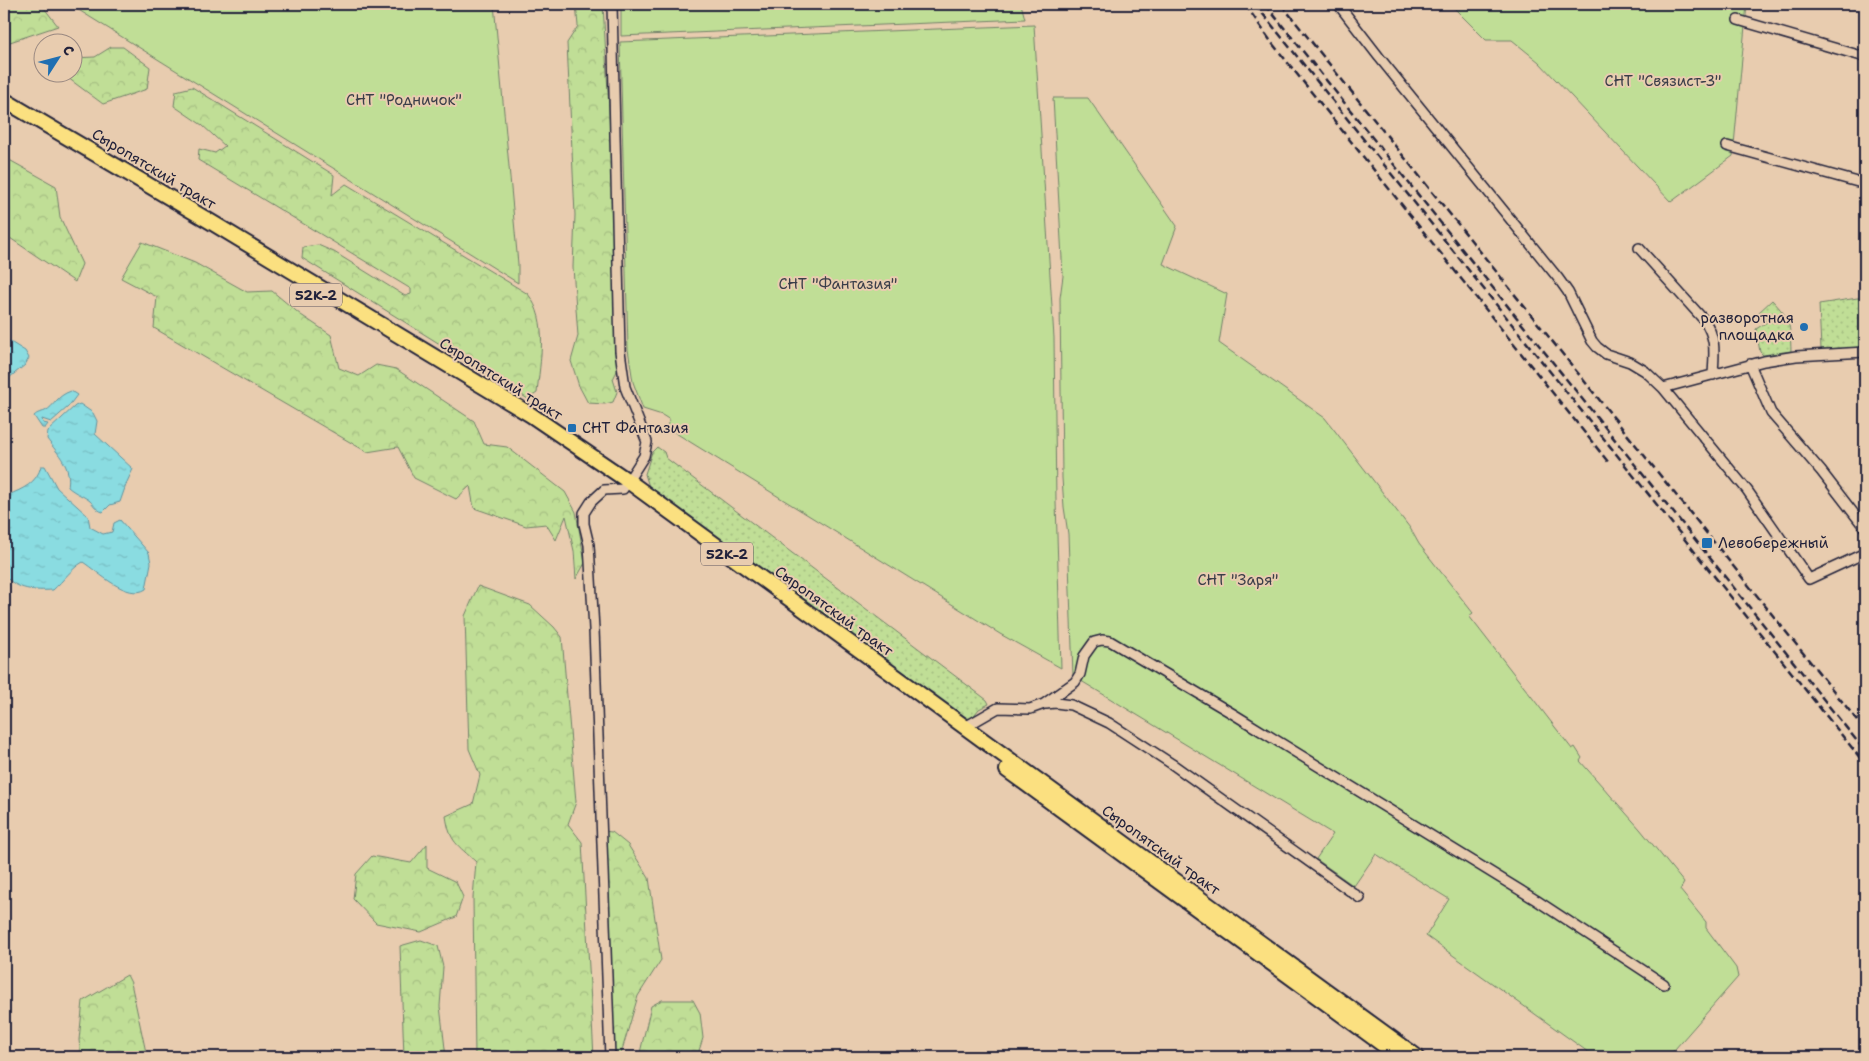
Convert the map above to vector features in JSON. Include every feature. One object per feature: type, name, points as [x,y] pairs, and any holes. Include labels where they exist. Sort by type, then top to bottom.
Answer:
[{"type":"main road","name":"Сыропятский тракт","points":[[4,100],[211,222],[522,410],[1400,1057]]},
{"type":"main road","name":"Сыропятский тракт","points":[[4,110],[206,229],[519,418],[625,485],[965,727],[1417,1057]]},
{"type":"street","points":[[610,1057],[594,629],[589,545],[584,524],[584,513],[591,502],[604,490],[625,485],[644,456],[647,442],[626,387],[620,351],[612,4]]},
{"type":"street","points":[[1338,4],[1558,278],[1568,292],[1592,341],[1606,354],[1630,362],[1645,371],[1663,388],[1747,490],[1808,579],[1865,553]]},
{"type":"street","points":[[1738,20],[1865,57]]},
{"type":"street","points":[[1727,146],[1865,184]]},
{"type":"street","points":[[1639,248],[1710,329],[1715,343],[1713,375]]},
{"type":"street","points":[[1663,388],[1750,364],[1796,356],[1865,352]]},
{"type":"street","points":[[1750,364],[1771,413],[1822,471],[1865,528]]},
{"type":"street","points":[[1044,704],[1075,682],[1080,674],[1084,656],[1094,642],[1110,641],[1235,715],[1519,890],[1664,984]]},
{"type":"street","points":[[965,727],[998,708],[1030,709],[1044,704],[1056,703],[1071,705],[1109,723],[1164,758],[1360,898]]},
{"type":"green space","points":[[4,4],[41,4],[58,26],[40,32],[32,32],[32,35],[4,44]]},
{"type":"green space","name":"СНТ \"Родничок\"","points":[[69,4],[494,4],[518,264],[518,283]]},
{"type":"green space","points":[[576,4],[603,4],[609,110],[618,369],[613,379],[617,392],[613,402],[605,404],[588,403],[579,386],[571,361],[578,336],[573,267],[575,215],[567,43],[578,26]]},
{"type":"green space","points":[[621,4],[1021,4],[1025,19],[621,36]]},
{"type":"green space","name":"СНТ \"Связист-3\"","points":[[1450,4],[1747,4],[1733,156],[1671,202],[1539,62],[1512,40],[1486,40]]},
{"type":"green space","name":"СНТ \"Фантазия\"","points":[[1034,25],[1054,338],[1061,668],[1000,634],[666,427],[670,420],[662,415],[643,409],[633,382],[628,349],[620,42]]},
{"type":"green space","points":[[111,47],[123,47],[150,67],[147,89],[103,104],[73,82],[82,82],[82,58],[95,57]]},
{"type":"green space","points":[[192,87],[334,175],[332,195],[346,184],[528,294],[535,305],[541,329],[542,342],[537,393],[528,399],[302,258],[303,247],[318,245],[334,252],[405,296],[411,294],[411,289],[198,160],[199,149],[215,153],[225,146],[202,125],[174,106],[176,91]]},
{"type":"green space","name":"СНТ \"Заря\"","points":[[1053,98],[1088,98],[1177,226],[1163,264],[1227,294],[1219,343],[1325,418],[1473,613],[1469,616],[1572,749],[1575,747],[1582,758],[1580,761],[1640,829],[1684,883],[1680,890],[1706,922],[1706,928],[1736,968],[1738,977],[1668,1057],[1595,1057],[1426,936],[1449,899],[1376,854],[1354,886],[1316,859],[1333,834],[1073,676],[1068,534],[1062,478],[1060,298],[1063,276]]},
{"type":"green space","points":[[4,157],[56,186],[60,217],[82,264],[75,282],[4,234]]},
{"type":"green space","points":[[142,242],[195,263],[247,292],[272,291],[301,315],[331,335],[339,368],[359,376],[376,365],[396,369],[474,421],[484,444],[507,447],[565,492],[576,512],[585,563],[576,579],[574,551],[566,516],[556,540],[546,524],[526,526],[474,508],[470,486],[456,499],[414,478],[398,447],[367,452],[154,328],[157,297],[121,278]]},
{"type":"green space","points":[[1864,297],[1865,347],[1821,349],[1819,304]]},
{"type":"green space","points":[[1772,300],[1783,313],[1788,323],[1791,351],[1763,355],[1760,352],[1756,329],[1767,322],[1758,313]]},
{"type":"green space","points":[[657,447],[664,452],[666,458],[987,700],[989,704],[979,709],[971,719],[963,719],[650,490],[645,474],[652,452]]},
{"type":"green space","points":[[478,586],[530,605],[562,637],[576,802],[568,824],[582,842],[594,1057],[475,1057],[473,898],[476,862],[452,838],[446,816],[473,804],[480,775],[469,749],[465,616]]},
{"type":"green space","points":[[602,831],[612,832],[628,845],[649,878],[661,960],[638,996],[620,1057],[611,1057]]},
{"type":"green space","points":[[427,844],[427,868],[456,882],[463,897],[456,917],[421,932],[376,923],[353,899],[356,874],[372,856],[411,863]]},
{"type":"green space","points":[[421,940],[438,946],[443,967],[440,1006],[446,1057],[404,1057],[400,946]]},
{"type":"green space","points":[[127,975],[131,983],[147,1057],[81,1057],[79,1040],[83,1001]]},
{"type":"green space","points":[[662,1000],[693,1000],[700,1013],[703,1038],[697,1057],[639,1057],[651,1006]]},
{"type":"water","points":[[4,338],[25,351],[29,358],[25,365],[4,382]]},
{"type":"water","points":[[71,391],[77,395],[68,407],[51,422],[42,419],[43,423],[48,424],[45,428],[42,428],[34,416],[48,409],[62,396]]},
{"type":"water","points":[[80,404],[93,413],[97,421],[95,434],[133,469],[120,502],[110,505],[103,512],[97,509],[88,499],[68,487],[69,480],[66,467],[47,439],[48,431],[75,406]]},
{"type":"water","points":[[41,466],[45,466],[57,488],[88,516],[90,527],[103,534],[112,532],[114,523],[120,520],[149,553],[151,563],[146,589],[139,592],[122,588],[113,584],[83,562],[71,571],[53,590],[20,587],[4,575],[4,505],[8,495],[24,488],[33,481]]},
{"type":"railway","points":[[1245,4],[1272,43],[1609,463]]},
{"type":"railway","points":[[1255,4],[1865,764]]},
{"type":"railway","points":[[1265,4],[1865,751]]},
{"type":"railway","points":[[1281,4],[1865,730]]},
{"type":"place","name":"разворотная площадка","points":[[1804,327]]},
{"type":"place","name":"СНТ Фантазия","points":[[572,428]]},
{"type":"place","name":"Левобережный","points":[[1707,543]]}]
